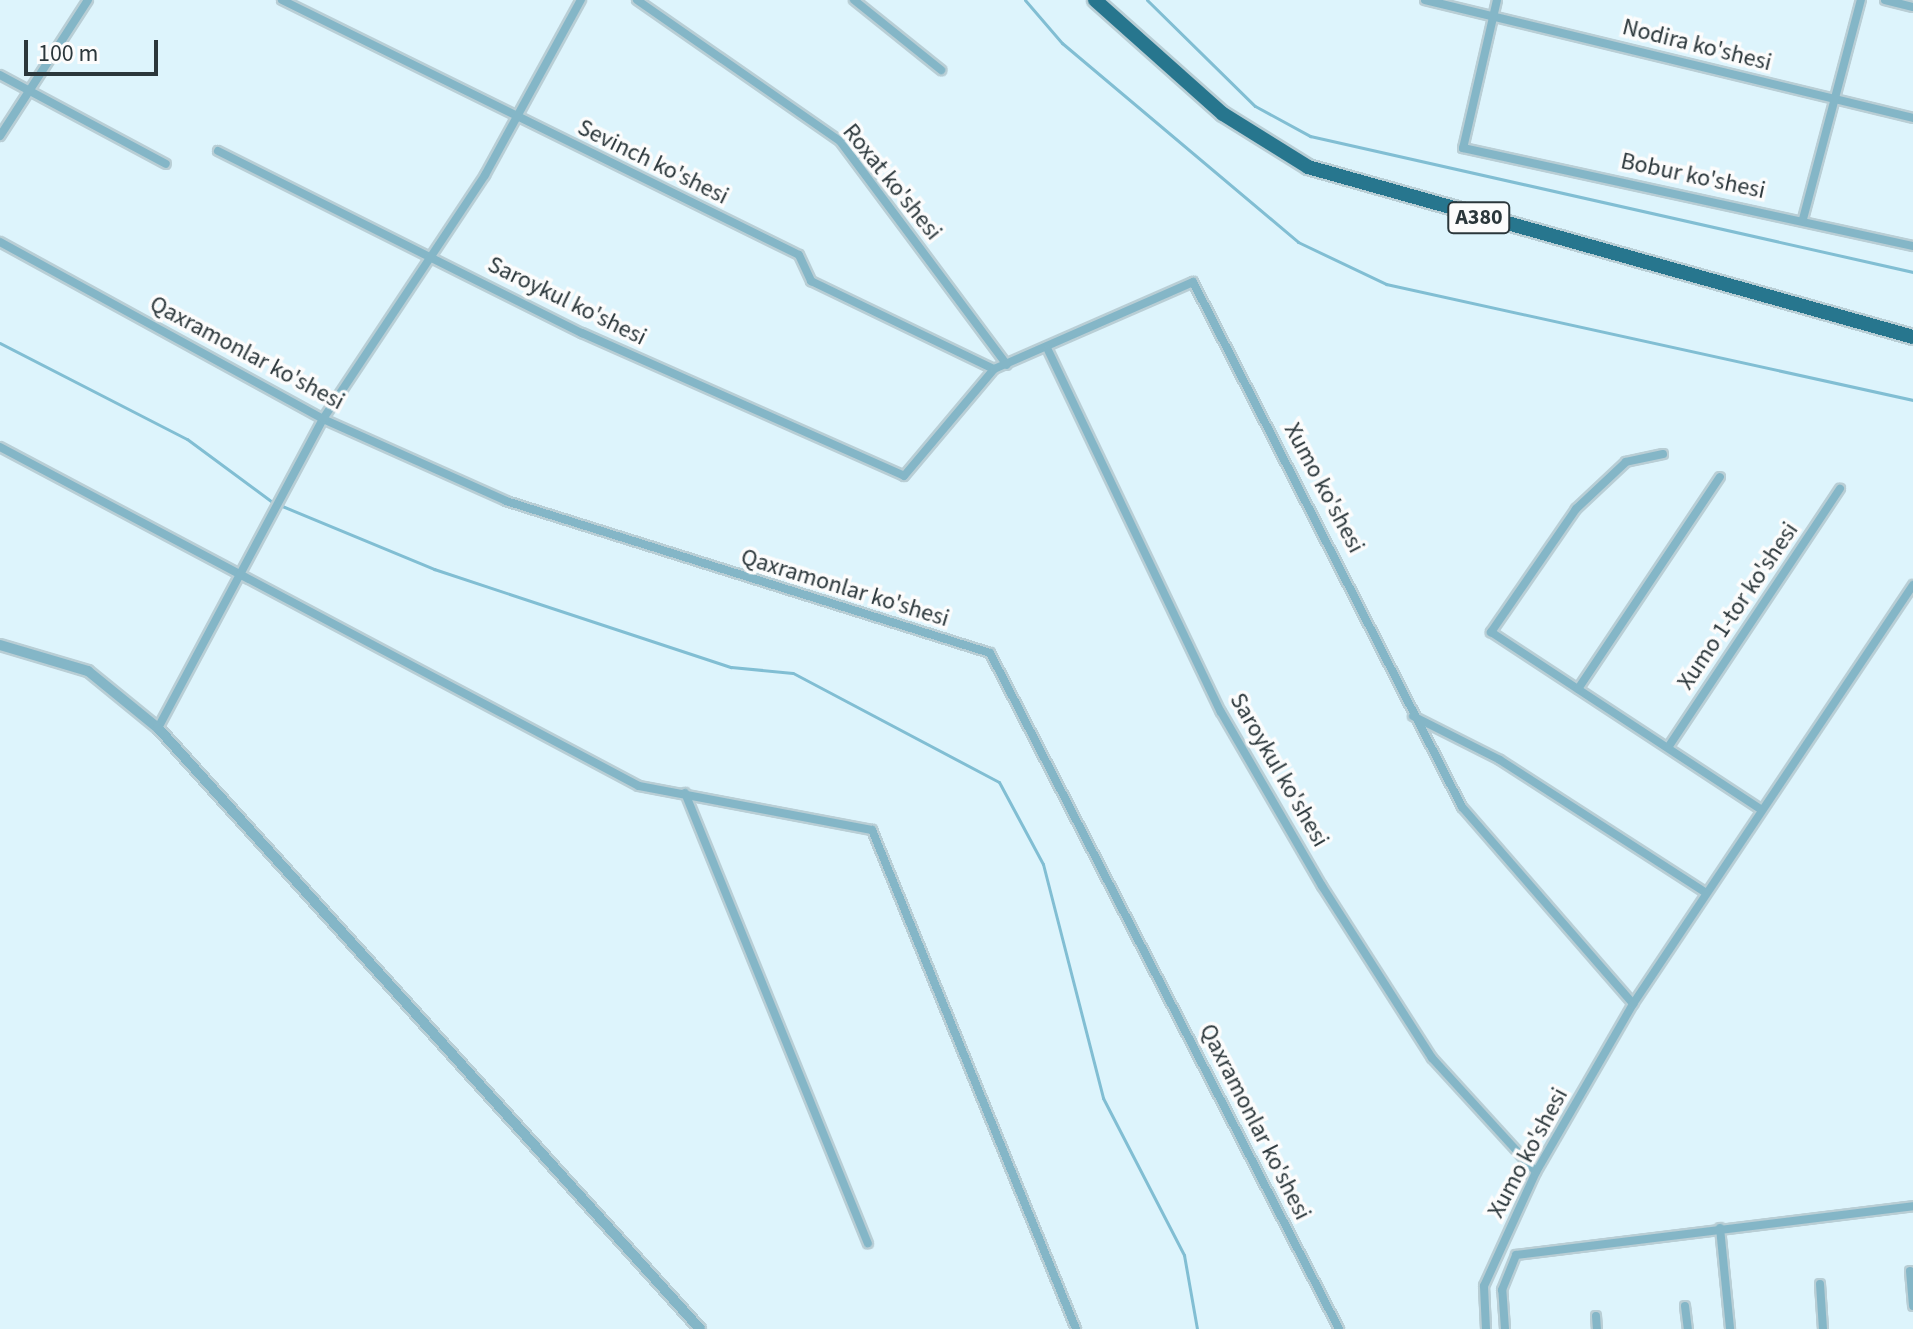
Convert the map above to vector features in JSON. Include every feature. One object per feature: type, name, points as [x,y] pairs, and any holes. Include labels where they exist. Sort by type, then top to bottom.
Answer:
[{"type":"highway","name":"A380","points":[[1095,0],[1223,114],[1308,167],[1913,337]]},
{"type":"street","points":[[0,136],[88,0]]},
{"type":"street","name":"Sevinch ko'shesi","points":[[282,0],[799,255],[811,281],[994,369]]},
{"type":"street","points":[[158,728],[323,419],[431,258],[518,118],[581,0]]},
{"type":"street","name":"Roxat ko'shesi","points":[[637,0],[840,141],[1007,365]]},
{"type":"street","points":[[854,0],[941,70]]},
{"type":"street","name":"Nodira ko'shesi","points":[[1425,0],[1913,118]]},
{"type":"street","points":[[1493,16],[1497,0]]},
{"type":"street","points":[[1803,219],[1861,0]]},
{"type":"street","points":[[1885,0],[1913,7]]},
{"type":"street","name":"Bobur ko'shesi","points":[[1493,16],[1463,148],[1803,219],[1913,246]]},
{"type":"street","points":[[0,75],[166,164]]},
{"type":"street","name":"Saroykul ko'shesi","points":[[218,151],[431,258],[904,476],[994,369]]},
{"type":"street","name":"Qaxramonlar ko'shesi","points":[[0,242],[323,419],[506,501],[990,653],[1339,1329]]},
{"type":"street","name":"Xumo ko'shesi","points":[[1048,350],[1105,315],[1193,282],[1462,807],[1633,1004]]},
{"type":"street","points":[[994,369],[1048,350]]},
{"type":"street","name":"Saroykul ko'shesi","points":[[1048,350],[1221,712],[1322,886],[1432,1058],[1536,1172]]},
{"type":"street","points":[[0,447],[639,786],[872,830],[1076,1329]]},
{"type":"street","points":[[1663,454],[1626,462],[1576,509],[1491,632],[1669,746],[1760,809]]},
{"type":"street","points":[[1578,689],[1720,477]]},
{"type":"street","name":"Xumo 1-tor ko'shesi","points":[[1669,746],[1840,489]]},
{"type":"street","name":"Xumo ko'shesi","points":[[1486,1329],[1484,1286],[1536,1172],[1633,1004],[1760,809],[1913,585]]},
{"type":"street","points":[[0,645],[88,671],[158,728],[700,1329]]},
{"type":"street","points":[[1413,716],[1500,760],[1705,892]]},
{"type":"street","points":[[685,793],[868,1243]]},
{"type":"street","points":[[1505,1329],[1502,1290],[1516,1255],[1913,1206]]},
{"type":"street","points":[[1720,1228],[1730,1329]]},
{"type":"street","points":[[1910,1271],[1913,1306]]},
{"type":"street","points":[[1820,1284],[1823,1329]]},
{"type":"street","points":[[1685,1306],[1688,1329]]},
{"type":"street","points":[[1596,1316],[1597,1329]]},
{"type":"waterway","points":[[1025,0],[1062,43],[1298,242],[1386,284],[1913,400]]},
{"type":"waterway","points":[[1147,0],[1255,106],[1310,136],[1913,272]]},
{"type":"waterway","points":[[0,343],[187,439],[272,502]]},
{"type":"waterway","points":[[282,506],[434,569],[731,667],[793,673],[999,782],[1043,864],[1103,1098],[1184,1255],[1197,1329]]}]
